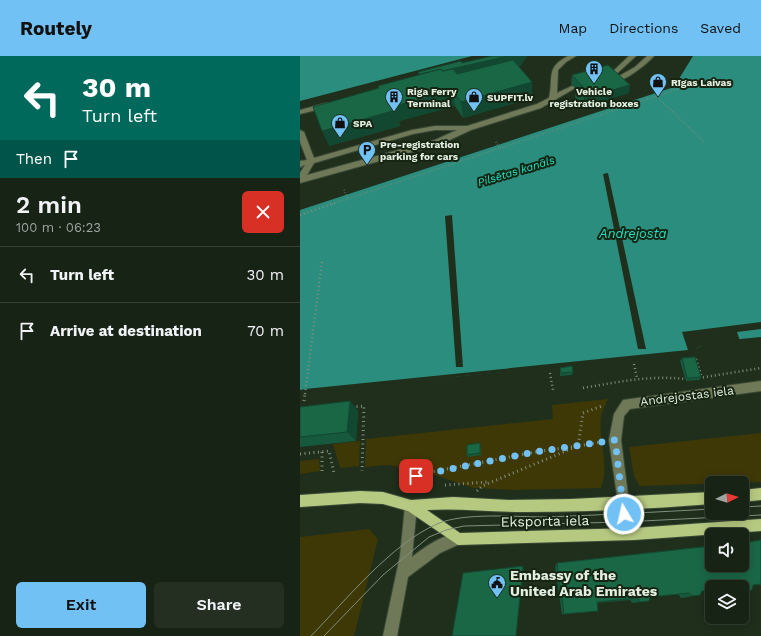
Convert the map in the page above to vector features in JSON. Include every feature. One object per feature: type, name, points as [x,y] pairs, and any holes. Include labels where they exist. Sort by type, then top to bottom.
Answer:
[{"type":"main road","points":[[749,495],[761,494]]},
{"type":"main road","name":"Eksporta iela","points":[[300,501],[360,497],[383,498],[411,506],[458,539],[627,534],[761,525]]},
{"type":"main road","name":"Eksporta iela","points":[[411,506],[434,502],[490,506],[623,505],[705,499]]},
{"type":"street","points":[[552,100],[554,92],[553,75],[557,66],[564,60],[573,56]]},
{"type":"street","points":[[620,68],[625,56]]},
{"type":"street","points":[[633,56],[620,68],[612,79],[626,74],[651,56]]},
{"type":"street","points":[[626,74],[642,56]]},
{"type":"street","points":[[300,180],[438,142],[468,128],[528,110],[576,89]]},
{"type":"street","points":[[300,112],[337,102]]},
{"type":"street","points":[[300,164],[412,132],[430,129],[468,128]]},
{"type":"street","points":[[430,129],[442,133],[442,137],[438,142]]},
{"type":"street","points":[[300,132],[311,161],[304,174],[300,176]]},
{"type":"street","points":[[324,157],[312,166],[311,171],[316,173],[326,173]]},
{"type":"street","name":"Andrejostas iela","points":[[627,534],[615,440],[618,414],[627,404],[761,386]]},
{"type":"street","points":[[390,636],[408,543],[411,506]]},
{"type":"street","points":[[403,573],[425,553],[443,543],[458,539]]},
{"type":"path","points":[[300,215],[681,88]]},
{"type":"path","points":[[654,91],[659,95]]},
{"type":"path","points":[[656,96],[704,142]]},
{"type":"path","points":[[496,142],[500,148]]},
{"type":"path","points":[[344,190],[348,199]]},
{"type":"path","points":[[304,401],[322,261]]},
{"type":"path","points":[[696,360],[702,378]]},
{"type":"path","points":[[634,364],[637,378]]},
{"type":"path","points":[[698,378],[761,368]]},
{"type":"path","points":[[550,373],[553,390]]},
{"type":"path","points":[[583,388],[637,378],[666,377],[685,379]]},
{"type":"path","points":[[351,407],[364,406],[362,471]]},
{"type":"path","points":[[578,446],[583,413],[602,406]]},
{"type":"path","points":[[416,476],[535,452],[615,440]]},
{"type":"path","points":[[475,492],[490,482],[578,446]]},
{"type":"path","points":[[300,454],[329,451],[334,473]]},
{"type":"path","points":[[322,452],[322,474]]},
{"type":"path","points":[[445,485],[490,482]]},
{"type":"shaded area","points":[[608,399],[601,417],[604,471],[601,488],[516,490],[473,488],[421,470],[387,465],[365,467],[366,439],[553,419],[552,405]]},
{"type":"shaded area","points":[[761,433],[761,482],[749,482],[749,476],[705,476],[705,484],[640,486],[634,476],[629,447]]},
{"type":"shaded area","points":[[360,441],[359,466],[340,468],[333,444]]},
{"type":"shaded area","points":[[319,459],[320,471],[300,474],[300,461]]},
{"type":"shaded area","points":[[369,529],[378,539],[354,636],[300,636],[300,537]]},
{"type":"water","points":[[300,56],[472,56],[300,101]]},
{"type":"water","name":"Andrejosta","points":[[693,56],[761,56],[761,337],[710,342],[685,354],[300,392],[300,210],[674,87]]},
{"type":"pier","points":[[608,173],[646,349],[638,349],[603,174]]},
{"type":"pier","points":[[452,215],[463,367],[456,367],[445,216]]},
{"type":"pier","points":[[761,322],[761,329],[737,332],[740,341],[710,344],[699,347],[686,356],[464,376],[300,394],[300,390],[305,389],[688,350],[682,332]]},
{"type":"building","points":[[492,56],[508,56],[442,71],[441,69],[420,74],[418,72],[461,61],[462,63]]},
{"type":"building","points":[[513,60],[532,82],[461,102],[453,91],[394,106],[396,110],[322,131],[313,107],[379,88],[378,86],[441,69],[443,71],[453,69],[457,74]]},
{"type":"building","points":[[608,65],[630,85],[584,98],[576,89],[583,87],[572,75]]},
{"type":"building","points":[[695,357],[701,377],[687,378],[682,358]]},
{"type":"building","points":[[572,366],[573,372],[561,373],[560,368]]},
{"type":"building","points":[[350,401],[347,432],[300,437],[300,407]]},
{"type":"building","points":[[480,443],[480,453],[467,455],[467,445]]},
{"type":"building","points":[[761,540],[761,584],[753,585],[752,590],[749,590],[749,580],[705,580],[705,591],[702,591],[700,595],[692,596],[689,593],[650,597],[649,601],[640,602],[638,598],[597,602],[598,611],[564,614],[557,563],[705,547],[705,572],[749,572],[749,542]]},
{"type":"building","points":[[523,566],[516,636],[452,636],[463,573]]},
{"type":"tram line","points":[[749,507],[761,506]]},
{"type":"tram line","points":[[311,636],[354,590],[386,559],[420,533],[448,520],[475,517],[546,517],[705,509]]},
{"type":"tram line","points":[[324,636],[383,575],[429,537],[446,530],[464,526],[623,522],[761,515]]},
{"type":"place","name":"Vehicle registration boxes","points":[[594,84]]},
{"type":"place","name":"Rīgas Laivas","points":[[658,97]]},
{"type":"place","name":"Riga Ferry Terminal","points":[[394,112]]},
{"type":"place","name":"SUPFIT.lv","points":[[474,112]]},
{"type":"place","name":"SPA","points":[[340,138]]},
{"type":"place","name":"Pre-registration parking for cars","points":[[367,165]]},
{"type":"place","name":"Embassy of the United Arab Emirates","points":[[497,598]]},
{"type":"route","points":[[416,476],[535,452],[615,440],[624,514]]},
{"type":"water label","name":"Pilsētas kanāls","points":[[516,171]]}]
